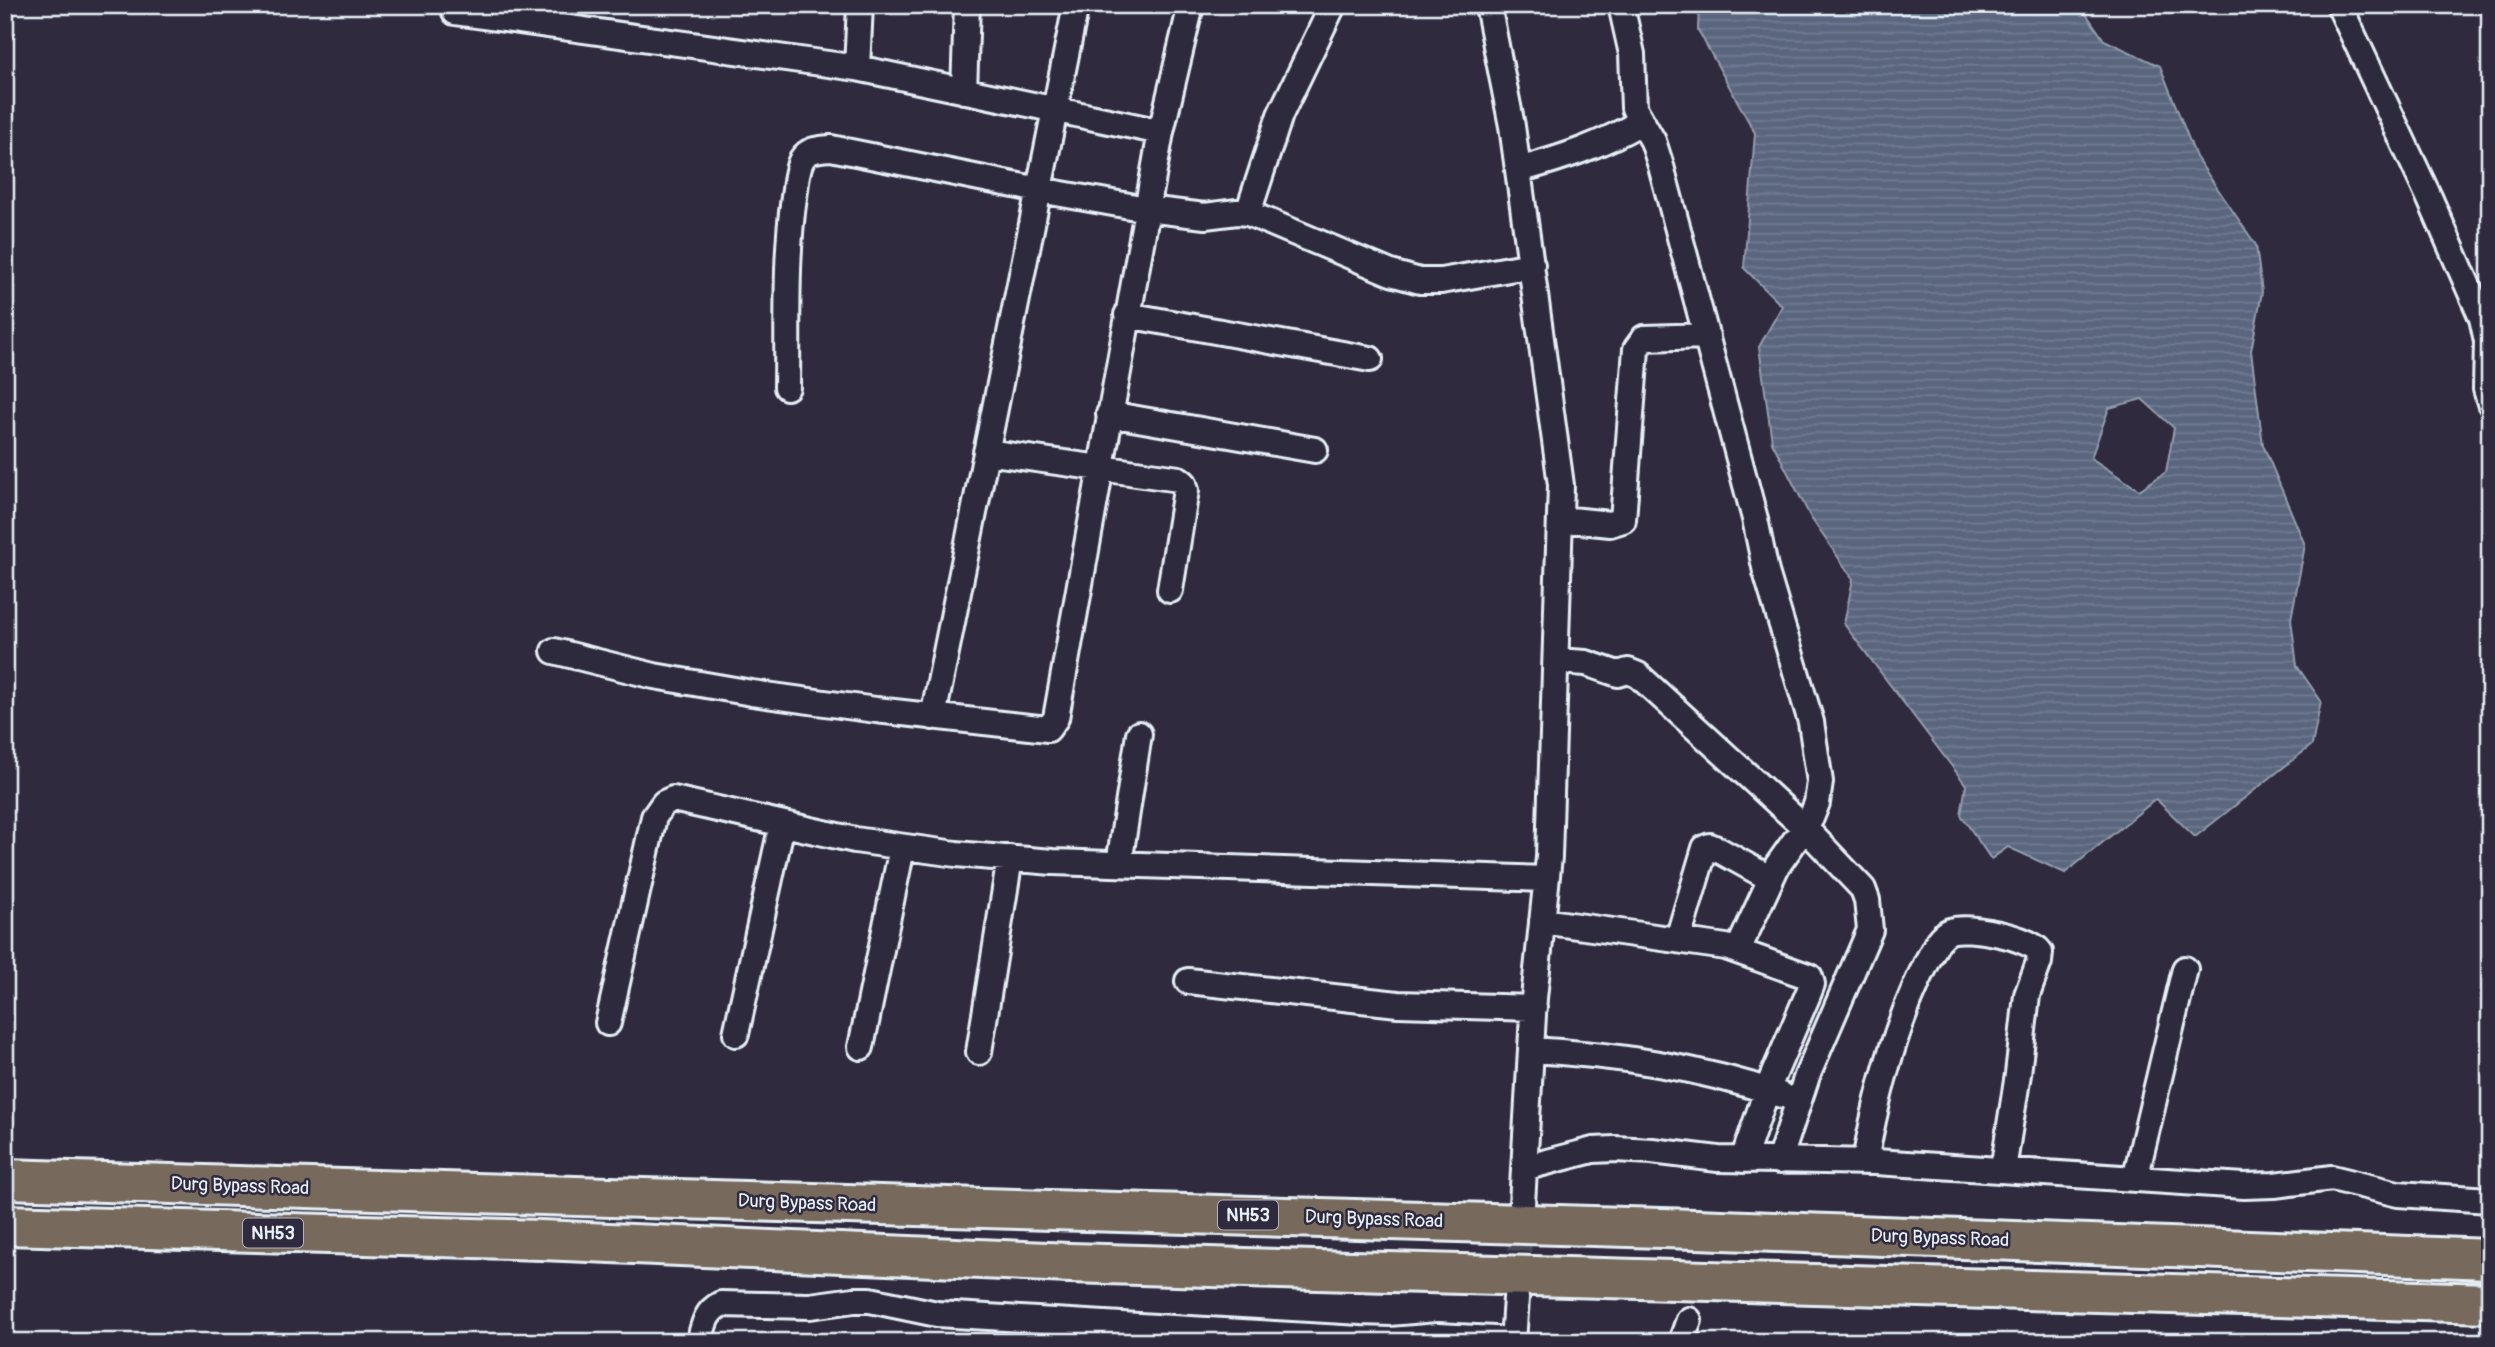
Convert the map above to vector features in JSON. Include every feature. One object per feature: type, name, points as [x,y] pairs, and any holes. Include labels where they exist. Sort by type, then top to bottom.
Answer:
[{"type":"highway","name":"Durg Bypass Road","points":[[5,1179],[1696,1229],[2490,1259]]},
{"type":"highway","name":"NH53","points":[[5,1225],[541,1240],[1070,1263],[2490,1303]]},
{"type":"street","points":[[857,68],[860,5]]},
{"type":"street","points":[[964,91],[968,5]]},
{"type":"street","points":[[933,717],[1076,5]]},
{"type":"street","points":[[554,651],[654,676],[740,691],[1040,729],[1048,729],[1052,725],[1056,718],[1161,132],[1191,5]]},
{"type":"street","points":[[1248,213],[1280,115],[1333,5]]},
{"type":"street","points":[[1488,5],[1512,126],[1562,485],[1546,879],[1534,1008],[1522,1204]]},
{"type":"street","points":[[1621,5],[1632,54],[1634,108],[1653,141],[1661,166],[1755,519],[1766,572],[1811,722],[1821,782],[1817,803],[1771,879],[1738,950]]},
{"type":"street","points":[[2339,5],[2482,318],[2487,341],[2486,389],[2490,404]]},
{"type":"street","points":[[455,12],[857,68],[1161,132]]},
{"type":"street","points":[[1518,170],[1576,154],[1641,122]]},
{"type":"street","points":[[787,387],[789,228],[798,172],[808,152],[831,148],[1147,209],[1205,216],[1248,213],[1391,273],[1420,281],[1441,281],[1532,265]]},
{"type":"street","points":[[1128,315],[1370,359]]},
{"type":"street","points":[[1561,519],[1610,524],[1623,520],[1636,349],[1639,343],[1644,338],[1707,337]]},
{"type":"street","points":[[1109,414],[1315,450]]},
{"type":"street","points":[[986,452],[1172,477],[1184,483],[1186,490],[1170,590]]},
{"type":"street","points":[[1556,661],[1586,663],[1618,674],[1628,671],[1638,675],[1798,837],[1863,889],[1870,930],[1798,1101],[1779,1161]]},
{"type":"street","points":[[1119,864],[1139,734]]},
{"type":"street","points":[[608,1023],[654,817],[664,803],[673,799],[902,848],[1010,858],[1546,879]]},
{"type":"street","points":[[736,1034],[782,824]]},
{"type":"street","points":[[1678,939],[1705,848],[1710,846],[1717,849],[1771,879]]},
{"type":"street","points":[[862,1047],[902,848]]},
{"type":"street","points":[[979,1052],[1010,858]]},
{"type":"street","points":[[1542,921],[1738,950],[1810,977],[1812,984],[1767,1090],[1743,1160]]},
{"type":"street","points":[[1865,1162],[1878,1096],[1910,997],[1918,976],[1938,941],[1953,930],[1989,933],[2025,941],[2035,945],[2040,951],[2039,962],[2027,995],[2003,1170]]},
{"type":"street","points":[[2135,1179],[2185,970]]},
{"type":"street","points":[[1188,981],[1398,1004],[1534,1008]]},
{"type":"street","points":[[1532,1050],[1639,1059],[1735,1080],[1798,1101]]},
{"type":"street","points":[[1524,1168],[1604,1150],[1652,1151],[1743,1160],[1865,1162],[2244,1186],[2332,1178],[2398,1194],[2490,1200]]},
{"type":"street","points":[[699,1342],[706,1317],[712,1309],[721,1304],[799,1306],[854,1300],[870,1300],[937,1314],[1086,1332],[1391,1340],[1438,1336],[1513,1341],[1516,1298]]},
{"type":"water","points":[[1699,5],[2080,5],[2104,40],[2160,66],[2196,157],[2256,245],[2262,292],[2251,351],[2263,445],[2305,545],[2291,619],[2297,666],[2321,701],[2312,745],[2195,837],[2156,799],[2065,873],[2008,847],[1991,859],[1961,815],[1966,785],[1844,624],[1853,579],[1811,518],[1772,442],[1759,347],[1782,306],[1744,268],[1755,133],[1698,30]],"holes":[[[2142,399],[2174,428],[2166,472],[2139,490],[2091,458],[2109,408]]]},
{"type":"tunnel","points":[[1517,1287],[1522,1212]]}]
